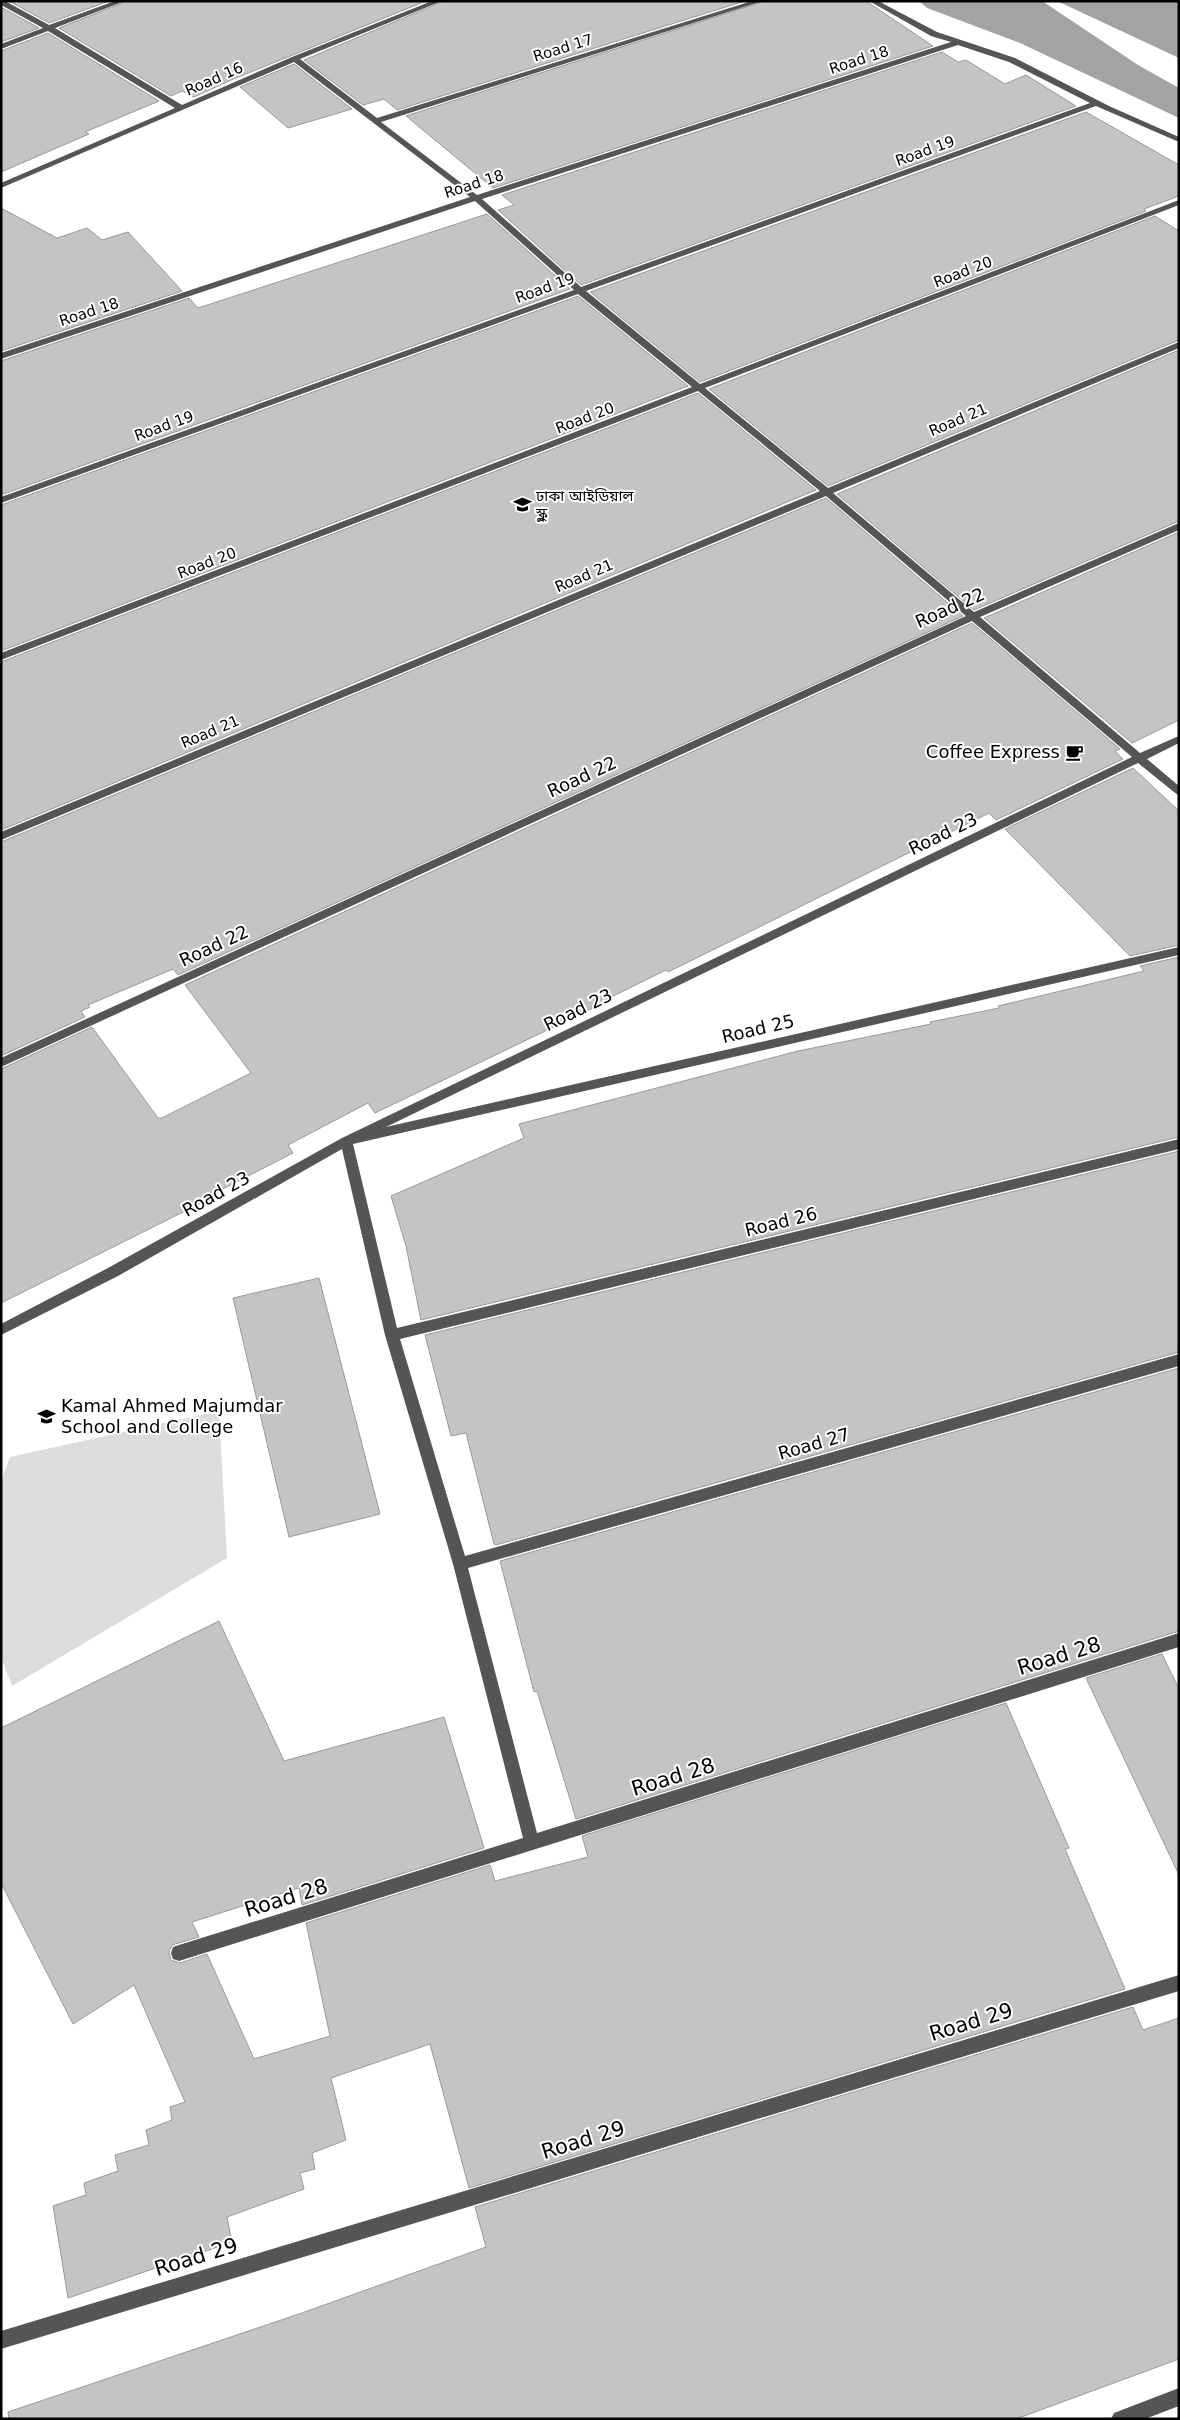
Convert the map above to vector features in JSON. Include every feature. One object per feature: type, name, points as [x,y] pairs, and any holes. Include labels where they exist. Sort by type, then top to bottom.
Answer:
[{"type":"street","points":[[1,47],[122,1]]},
{"type":"street","name":"Road 16","points":[[1,186],[294,59],[439,1]]},
{"type":"street","name":"Road 17","points":[[375,121],[760,1]]},
{"type":"street","points":[[872,1],[934,34],[956,43],[1012,60],[1097,103],[1179,140]]},
{"type":"street","points":[[1,2],[49,28],[181,108]]},
{"type":"street","name":"Road 18","points":[[1,356],[476,198],[956,43]]},
{"type":"street","points":[[294,59],[476,198],[579,290],[826,491],[1179,792]]},
{"type":"street","name":"Road 19","points":[[1,500],[1097,103]]},
{"type":"street","name":"Road 20","points":[[1,657],[1179,202]]},
{"type":"street","name":"Road 21","points":[[1,836],[1179,345]]},
{"type":"street","name":"Road 22","points":[[1,1063],[974,616],[1179,526]]},
{"type":"street","name":"Road 23","points":[[1,1330],[113,1272],[346,1141],[1179,739]]},
{"type":"street","name":"Road 25","points":[[346,1141],[1179,952]]},
{"type":"street","points":[[346,1141],[392,1335],[460,1564],[532,1843]]},
{"type":"street","name":"Road 26","points":[[392,1335],[1179,1144]]},
{"type":"street","name":"Road 27","points":[[460,1564],[1179,1360]]},
{"type":"street","name":"Road 28","points":[[180,1953],[1179,1640]]},
{"type":"street","name":"Road 29","points":[[1,2340],[1179,1983]]},
{"type":"street","points":[[1120,2419],[1179,2398]]},
{"type":"shaded area","points":[[919,1],[1042,1],[1138,65],[1179,88],[1179,118],[1020,43],[927,8]]},
{"type":"shaded area","points":[[1057,1],[1179,1],[1179,58]]},
{"type":"shaded area","points":[[219,1411],[227,1558],[12,1686],[1,1657],[1,1481],[10,1457]]},
{"type":"building","points":[[9,1],[109,1],[49,23]]},
{"type":"building","points":[[127,1],[426,1],[231,80],[194,97],[182,91],[171,96],[59,28]]},
{"type":"building","points":[[444,1],[745,1],[397,110],[384,99],[363,105],[304,60]]},
{"type":"building","points":[[765,1],[866,1],[933,46],[493,188],[406,116]]},
{"type":"building","points":[[1,7],[39,28],[1,42]]},
{"type":"building","points":[[48,33],[159,101],[85,132],[89,134],[1,172],[1,51]]},
{"type":"building","points":[[942,52],[958,62],[966,60],[1005,84],[1026,75],[1076,106],[581,285],[498,210],[514,205],[502,195]]},
{"type":"building","points":[[294,64],[352,109],[288,128],[240,87]]},
{"type":"building","points":[[1086,112],[1179,165],[1179,196],[1144,209],[1146,211],[700,382],[590,292]]},
{"type":"building","points":[[1,208],[57,238],[87,228],[102,240],[128,232],[182,291],[1,351]]},
{"type":"building","points":[[487,214],[570,289],[1,495],[1,361],[189,298],[198,308]]},
{"type":"building","points":[[1155,216],[1179,231],[1179,340],[828,486],[709,389]]},
{"type":"building","points":[[578,296],[688,386],[1,651],[1,505]]},
{"type":"building","points":[[1179,350],[1179,521],[974,610],[837,494]]},
{"type":"building","points":[[698,393],[816,490],[1,830],[1,662]]},
{"type":"building","points":[[826,498],[963,616],[178,975],[173,969],[88,1005],[90,1007],[81,1011],[85,1017],[1,1056],[1,842]]},
{"type":"building","points":[[1179,532],[1179,720],[1132,743],[984,618]]},
{"type":"building","points":[[972,623],[1120,749],[1115,751],[1123,759],[996,820],[989,813],[668,972],[666,970],[591,1007],[593,1008],[375,1113],[368,1103],[288,1145],[293,1153],[215,1193],[217,1195],[1,1303],[1,1069],[92,1027],[158,1118],[162,1118],[251,1073],[185,985]]},
{"type":"building","points":[[1133,768],[1179,811],[1179,945],[1130,956],[1005,829]]},
{"type":"building","points":[[1179,957],[1179,1137],[421,1320],[406,1246],[391,1196],[524,1138],[519,1124],[798,1051],[999,1008],[998,1006],[1144,971],[1140,966]]},
{"type":"building","points":[[1179,1151],[1179,1352],[496,1545],[494,1544],[466,1433],[451,1436],[425,1335]]},
{"type":"building","points":[[319,1278],[380,1514],[289,1537],[233,1298]]},
{"type":"building","points":[[1179,1368],[1179,1631],[576,1819],[537,1691],[534,1692],[500,1561]]},
{"type":"building","points":[[219,1621],[284,1761],[444,1717],[484,1848],[302,1905],[299,1888],[192,1922],[199,1937],[172,1945],[169,1952],[171,1960],[180,1963],[207,1954],[254,2059],[330,2036],[306,1923],[490,1865],[495,1881],[588,1857],[582,1836],[1006,1703],[1069,1848],[1065,1849],[1125,1989],[469,2188],[430,2044],[331,2078],[346,2140],[312,2153],[315,2169],[300,2173],[304,2189],[227,2217],[232,2242],[68,2298],[53,2206],[86,2195],[84,2183],[118,2171],[115,2155],[149,2145],[146,2130],[172,2120],[170,2107],[185,2102],[134,1985],[73,2024],[1,1883],[1,1728]]},
{"type":"building","points":[[1162,1654],[1179,1689],[1179,1875],[1086,1678]]},
{"type":"building","points":[[1133,2007],[1143,2030],[1179,2018],[1179,2359],[1016,2419],[9,2419],[8,2412],[299,2314],[486,2247],[475,2207]]},
{"type":"place","name":"ঢাকা আইডিয়াল স্কুল","points":[[522,505]]},
{"type":"place","name":"Coffee Express","points":[[1074,752]]},
{"type":"place","name":"Kamal Ahmed Majumdar School and College","points":[[47,1416]]}]
